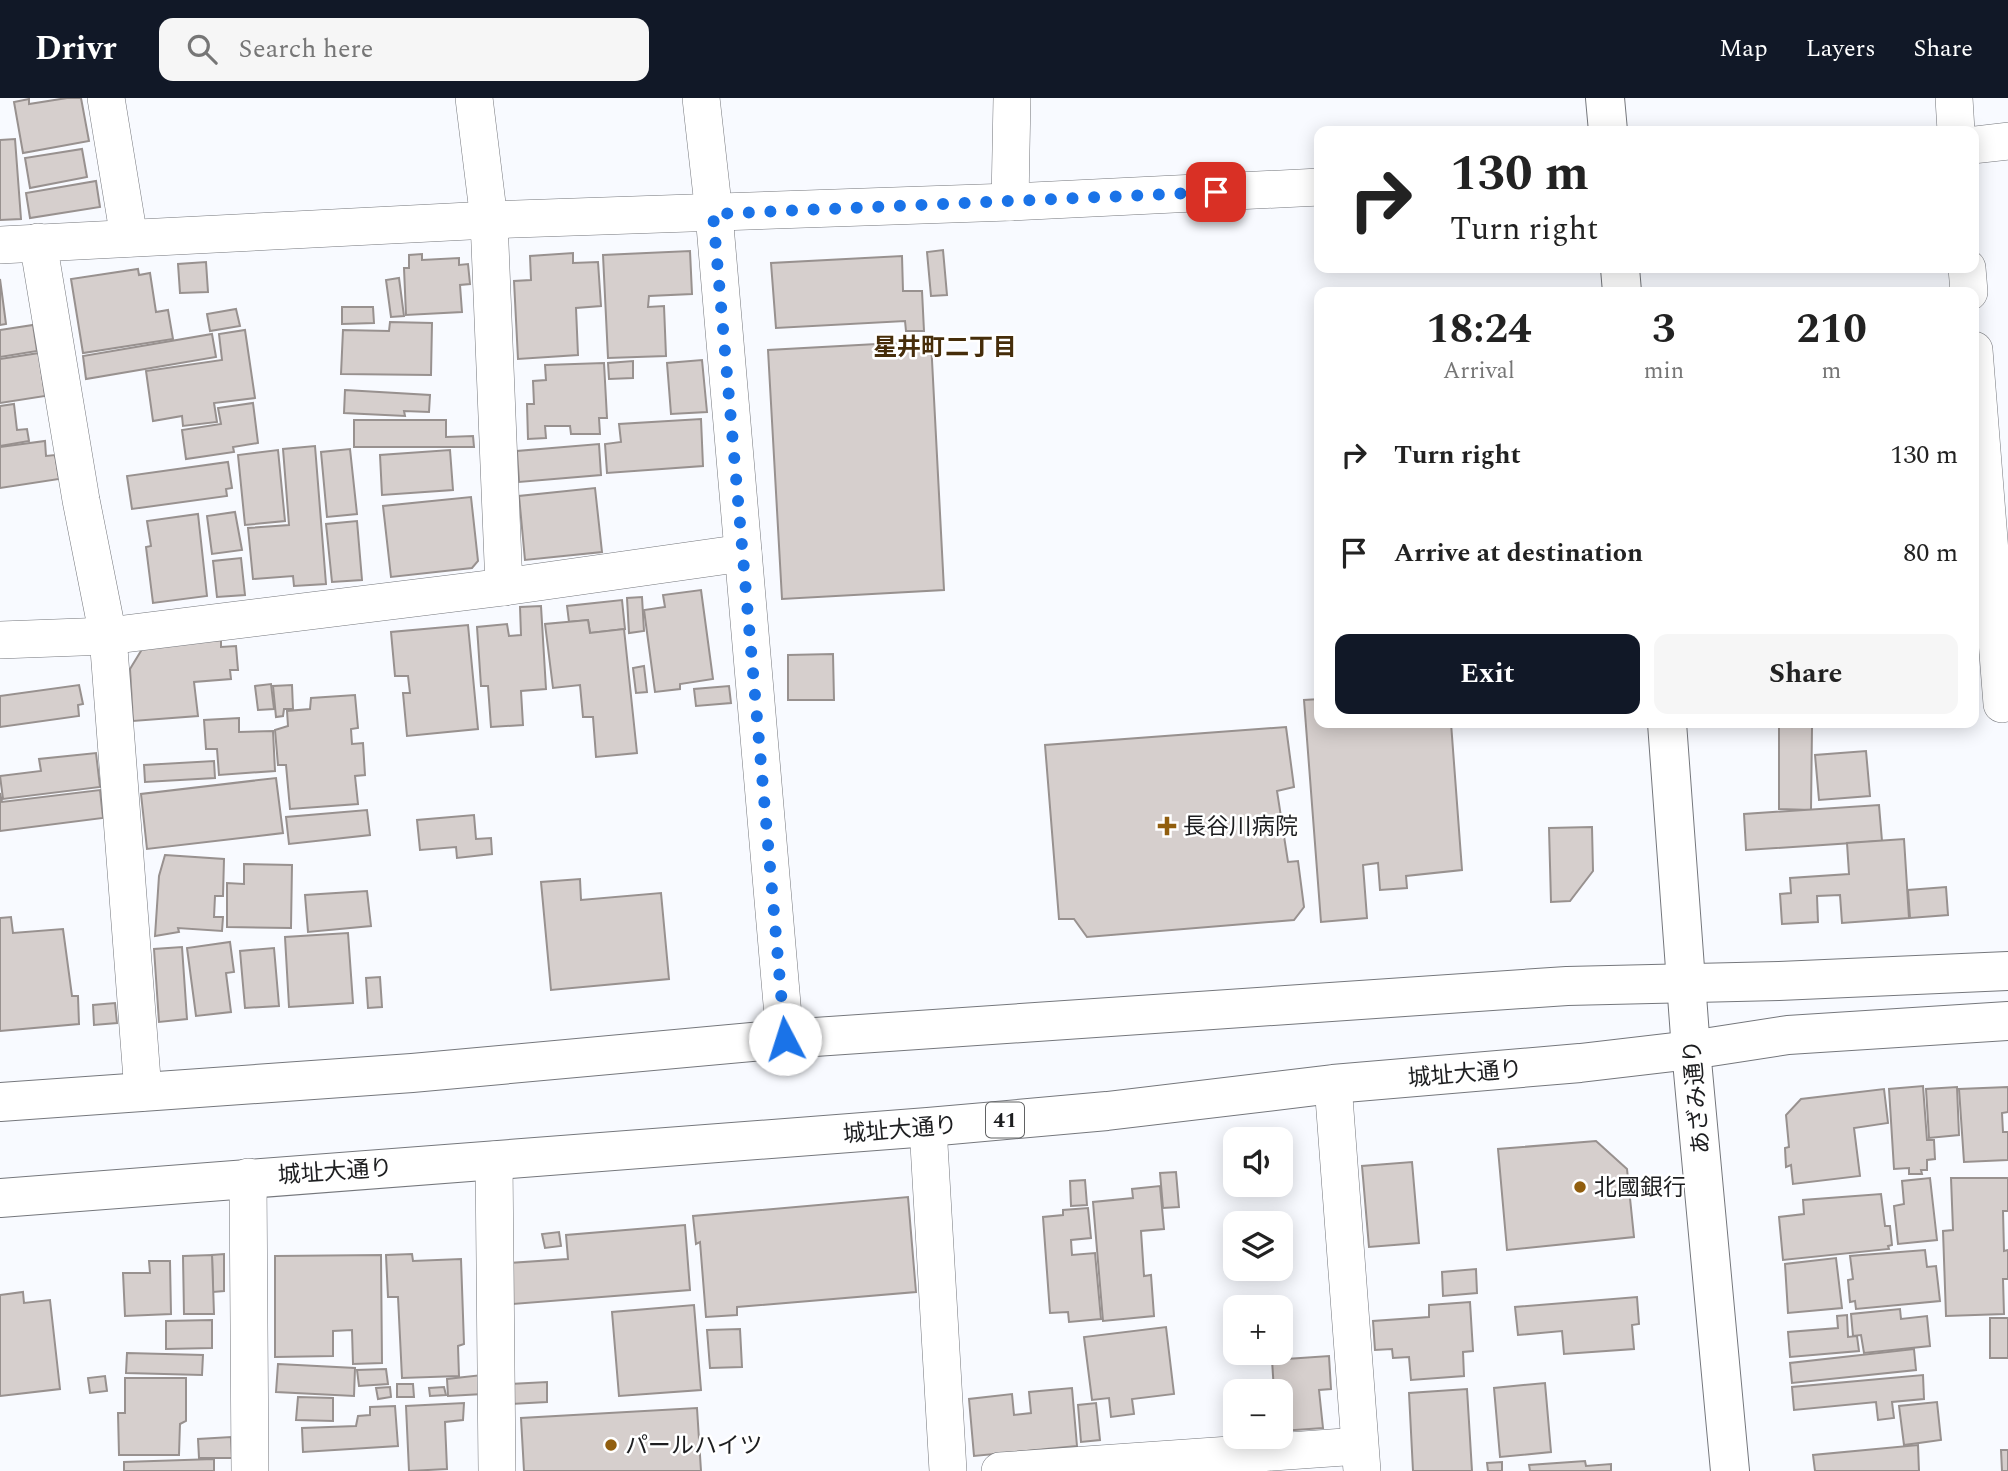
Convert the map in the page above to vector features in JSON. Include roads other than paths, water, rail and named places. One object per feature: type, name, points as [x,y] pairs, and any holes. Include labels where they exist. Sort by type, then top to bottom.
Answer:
[{"type":"main road","points":[[1605,98],[1608,126]]},
{"type":"main road","name":"あざみ通り","points":[[1667,728],[1691,1050],[1730,1471]]},
{"type":"main road","points":[[0,1102],[412,1073],[785,1039],[1567,986],[2008,971]]},
{"type":"main road","name":"城址大通り","points":[[0,1198],[928,1127],[1107,1111],[1333,1084],[1580,1063],[1788,1035],[2008,1021]]},
{"type":"street","points":[[106,98],[129,238]]},
{"type":"street","points":[[474,98],[489,220],[504,587]]},
{"type":"street","points":[[701,98],[785,1039]]},
{"type":"street","points":[[1010,202],[1012,98]]},
{"type":"street","points":[[1954,98],[1956,126]]},
{"type":"street","points":[[1979,144],[2008,141]]},
{"type":"street","points":[[0,245],[489,220],[713,214],[1314,187]]},
{"type":"street","points":[[38,242],[108,636],[143,1092]]},
{"type":"street","points":[[1979,435],[1995,704]]},
{"type":"street","points":[[0,640],[108,636],[504,587],[743,553]]},
{"type":"street","points":[[1000,1471],[1360,1458],[1333,1084]]},
{"type":"street","points":[[928,1127],[948,1471]]},
{"type":"street","points":[[494,1160],[497,1471]]},
{"type":"street","points":[[248,1177],[250,1471]]},
{"type":"place","name":"長谷川病院","points":[[1167,826]]},
{"type":"place","name":"北國銀行","points":[[1580,1187]]},
{"type":"place","name":"パールハイツ","points":[[611,1445]]},
{"type":"district","name":"星井町二丁目","points":[[945,347]]}]
